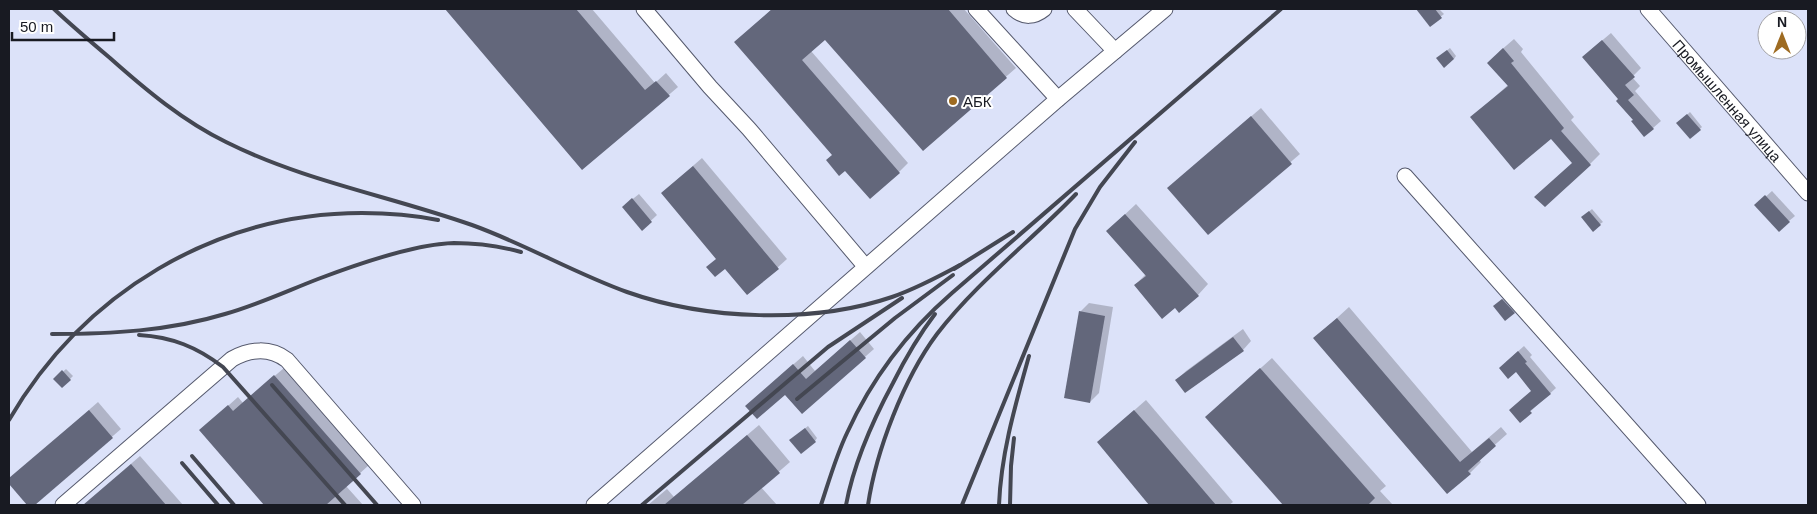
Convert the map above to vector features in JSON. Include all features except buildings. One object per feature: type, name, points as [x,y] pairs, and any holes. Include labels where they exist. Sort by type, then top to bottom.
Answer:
[{"type":"street","points":[[644,9],[865,266]]},
{"type":"street","points":[[976,9],[1058,99]]},
{"type":"street","points":[[1014,9],[1029,16],[1044,9]]},
{"type":"street","points":[[1076,9],[1115,51]]},
{"type":"street","points":[[594,505],[865,266],[1164,9]]},
{"type":"street","name":"Промышленная улица","points":[[1648,9],[1808,193]]},
{"type":"street","points":[[1405,176],[1698,505]]},
{"type":"street","points":[[63,505],[232,359],[248,352],[266,351],[276,353],[287,360],[413,505]]},
{"type":"railway","points":[[54,9],[165,104],[195,125],[226,142],[256,156],[316,178],[472,225],[607,284],[658,301],[725,313],[794,315],[828,312],[861,306],[892,297],[960,265]]},
{"type":"railway","points":[[821,505],[839,451],[857,413],[879,375],[905,340],[952,293],[1281,9]]},
{"type":"railway","points":[[962,505],[1075,229],[1100,187],[1135,142]]},
{"type":"railway","points":[[868,505],[878,462],[893,416],[913,372],[937,334],[969,297],[1076,194]]},
{"type":"railway","points":[[9,420],[39,375],[75,334],[114,299],[158,269],[205,245],[255,227],[308,217],[372,213],[438,220]]},
{"type":"railway","points":[[954,269],[1013,232]]},
{"type":"railway","points":[[52,334],[140,330],[204,320],[249,306],[367,262],[403,251],[438,244],[479,244],[521,252]]},
{"type":"railway","points":[[797,399],[895,318],[953,275]]},
{"type":"railway","points":[[642,505],[828,347],[902,298]]},
{"type":"railway","points":[[846,505],[859,458],[878,412],[907,356],[935,314]]},
{"type":"railway","points":[[139,335],[162,338],[184,344],[204,354],[223,367],[345,505]]},
{"type":"railway","points":[[999,505],[1006,449],[1029,356]]},
{"type":"railway","points":[[272,385],[377,505]]},
{"type":"railway","points":[[1010,505],[1014,438]]},
{"type":"railway","points":[[192,456],[234,505]]},
{"type":"railway","points":[[182,463],[218,505]]},
{"type":"place","name":"АБК","points":[[953,101]]}]
